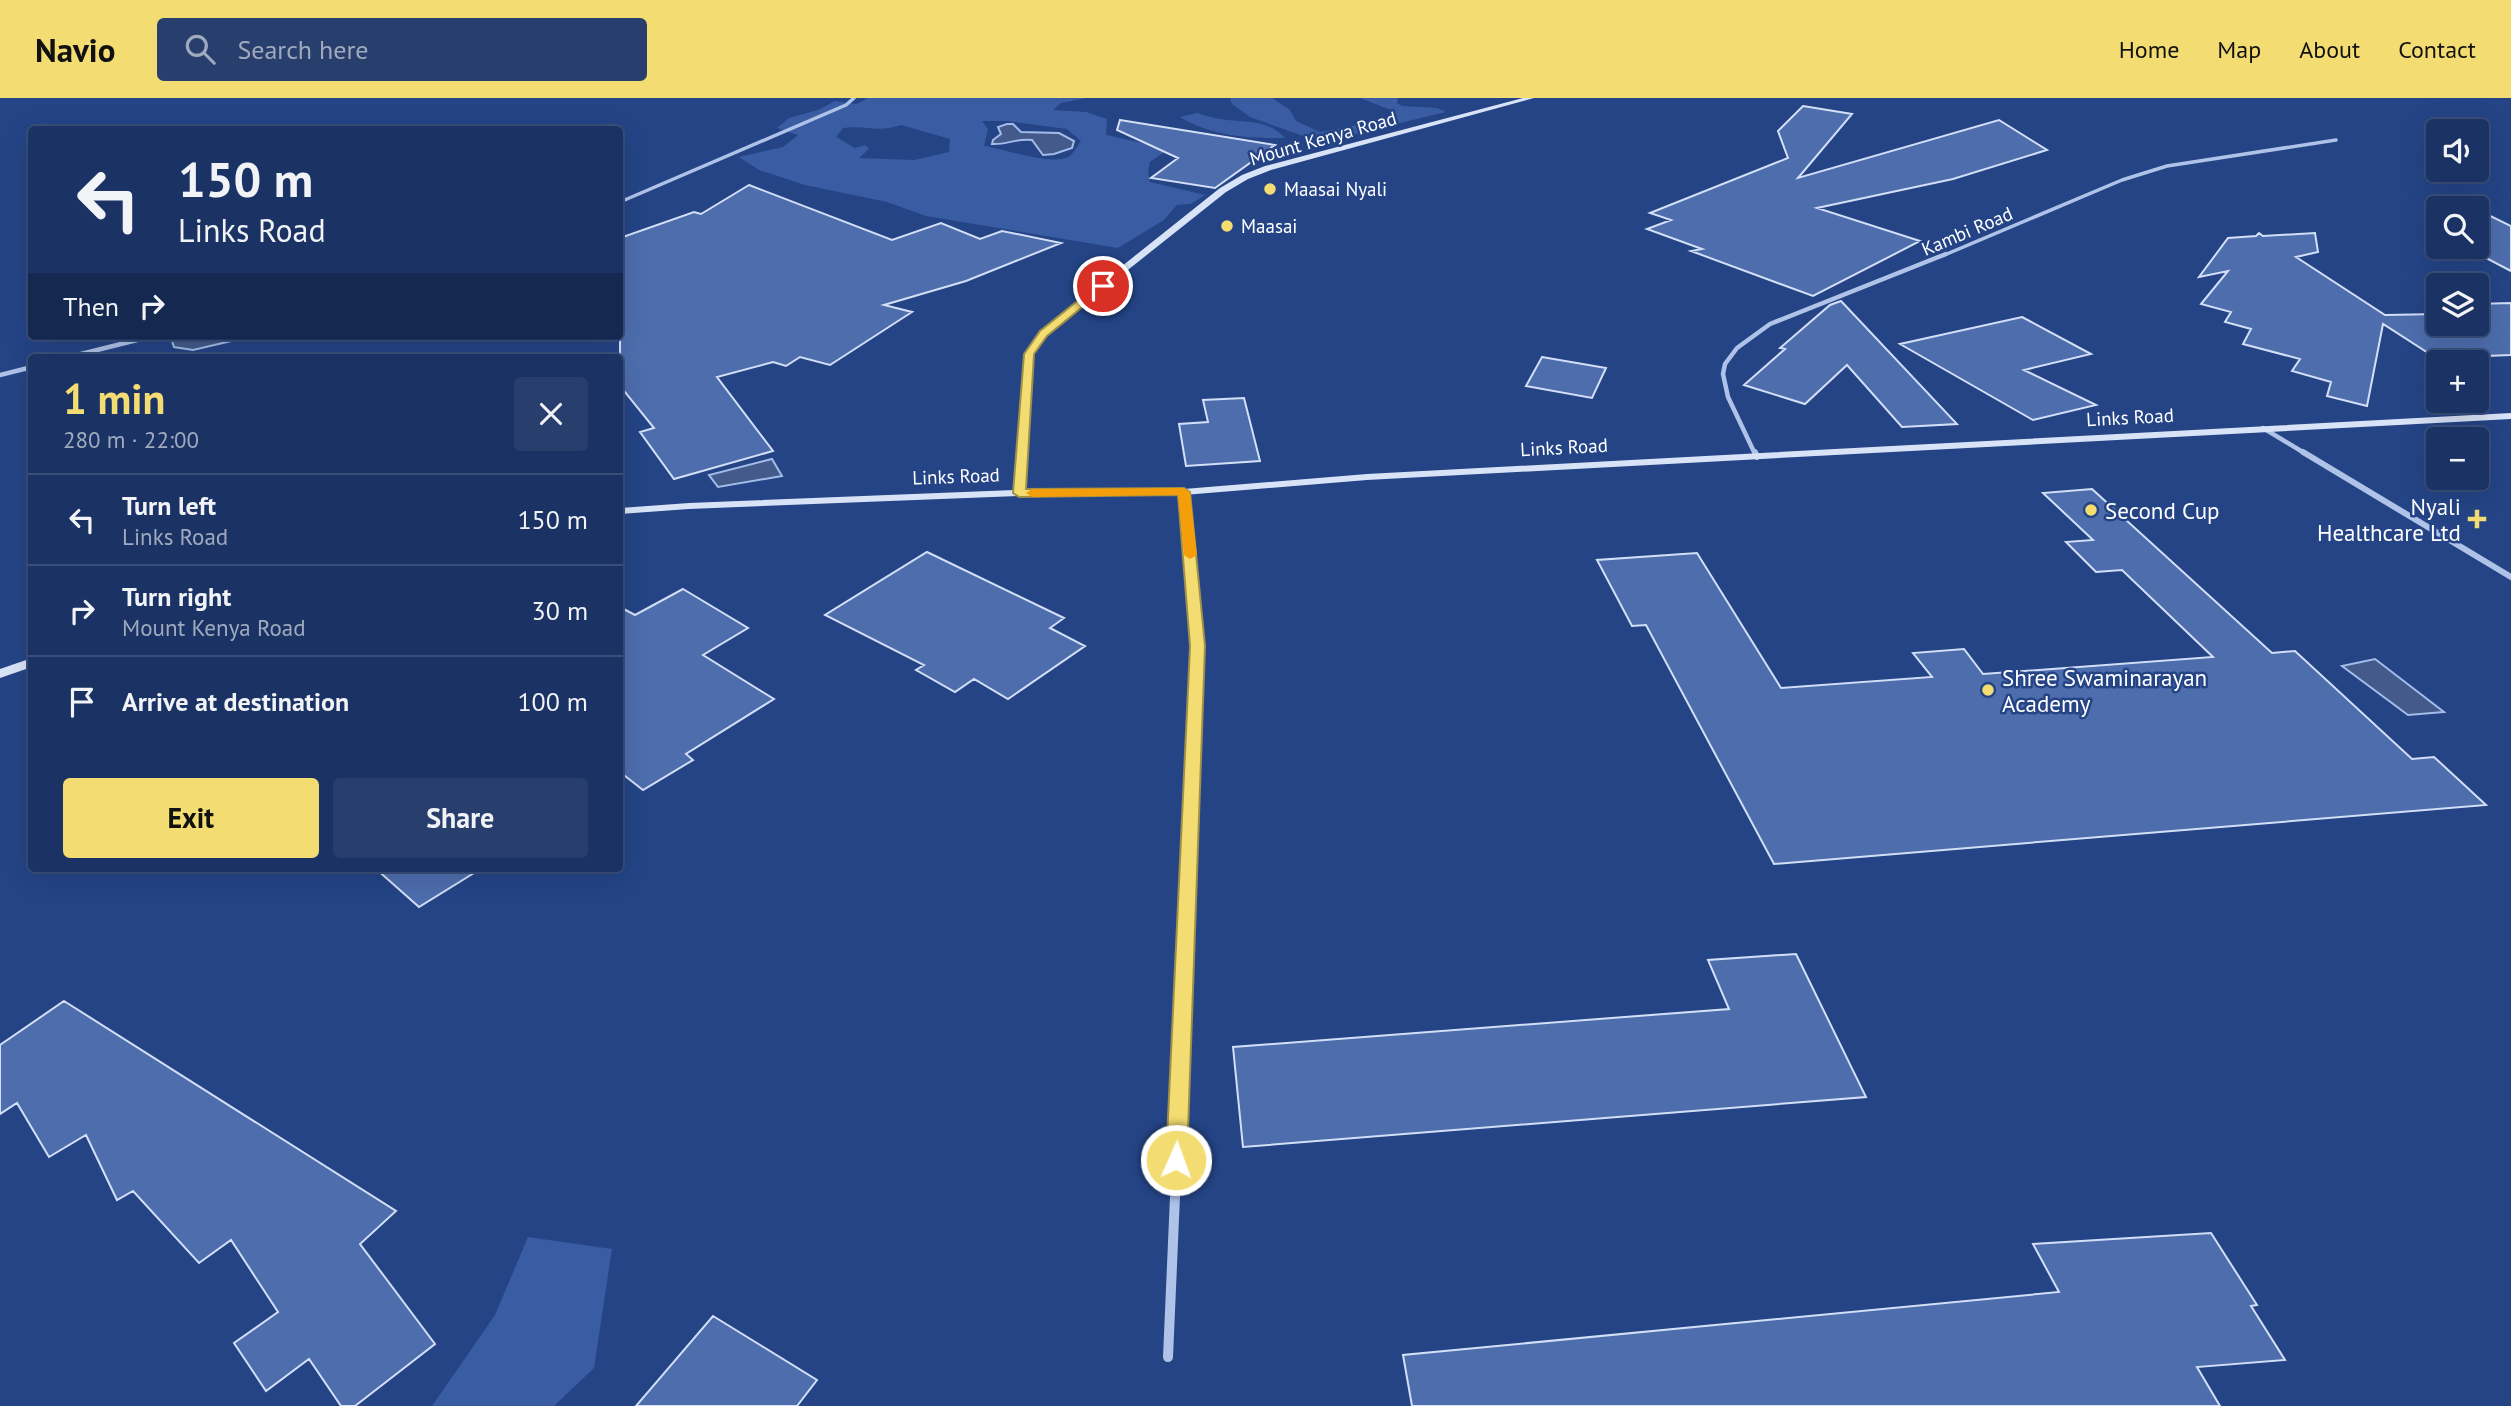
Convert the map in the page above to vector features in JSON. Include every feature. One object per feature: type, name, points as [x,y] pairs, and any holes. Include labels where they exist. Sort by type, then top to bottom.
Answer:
[{"type":"main road","name":"Mount Kenya Road","points":[[1019,493],[1029,354],[1036,342],[1043,333],[1223,190],[1268,167],[1531,98]]},
{"type":"main road","name":"Links Road","points":[[623,511],[1019,493],[1184,492],[1367,477],[2511,416]]},
{"type":"main road","points":[[0,674],[28,664]]},
{"type":"street","points":[[623,201],[846,105],[854,98]]},
{"type":"street","name":"Kambi Road","points":[[1757,457],[1728,397],[1723,374],[1725,364],[1737,348],[1770,324],[1869,287],[2122,180],[2167,166],[2336,140]]},
{"type":"street","points":[[81,354],[137,340]]},
{"type":"street","points":[[0,375],[28,368]]},
{"type":"street","points":[[2263,428],[2511,577]]},
{"type":"street","points":[[1168,1357],[1198,646],[1184,492]]},
{"type":"shaded area","points":[[863,98],[1086,98],[1061,103],[1053,110],[1086,112],[1107,119],[1106,135],[1169,149],[1150,162],[1150,182],[1205,195],[1191,204],[1177,205],[1164,220],[1118,248],[926,216],[887,202],[805,185],[759,170],[739,157],[783,147],[798,135],[777,128],[789,118],[818,110],[835,101],[856,104],[867,99]],"holes":[[[982,121],[1007,121],[1067,129],[1081,141],[1071,155],[1054,160],[1042,159],[984,146],[988,129]],[[901,125],[950,139],[949,152],[914,160],[859,158],[869,149],[865,145],[855,148],[836,137],[843,128],[885,128]]]},
{"type":"shaded area","points":[[1230,98],[1272,98],[1290,110],[1296,121],[1320,132],[1395,118],[1391,110],[1360,98],[1398,98],[1397,103],[1402,106],[1437,108],[1446,112],[1338,138],[1303,136],[1250,117],[1232,104]]},
{"type":"shaded area","points":[[1197,113],[1217,119],[1263,124],[1285,138],[1231,135],[1204,128],[1180,117]]},
{"type":"shaded area","points":[[1013,124],[1021,132],[1059,133],[1074,141],[1072,148],[1043,155],[1032,140],[992,144],[1001,134],[998,127]]},
{"type":"shaded area","points":[[236,340],[193,350],[174,347],[172,341]]},
{"type":"shaded area","points":[[772,459],[782,476],[718,487],[709,475]]},
{"type":"shaded area","points":[[2375,659],[2444,712],[2408,715],[2342,666]]},
{"type":"shaded area","points":[[528,1237],[612,1249],[594,1368],[554,1406],[432,1406],[495,1315]]},
{"type":"building","points":[[1803,106],[1852,114],[1798,178],[1999,120],[2047,150],[1953,179],[1817,208],[1920,241],[1813,296],[1691,251],[1702,249],[1647,229],[1671,220],[1650,213],[1788,158],[1778,131]]},
{"type":"building","points":[[1120,120],[1275,145],[1215,188],[1151,178],[1178,158],[1117,130]]},
{"type":"building","points":[[749,185],[892,240],[941,223],[980,239],[1002,231],[1061,243],[966,281],[884,305],[912,312],[830,365],[800,357],[786,366],[773,362],[717,377],[773,451],[674,479],[640,432],[654,428],[623,390],[623,354],[620,354],[620,340],[623,340],[623,237],[694,212],[701,214]]},
{"type":"building","points":[[2489,215],[2511,226],[2511,271],[2488,259]]},
{"type":"building","points":[[2259,233],[2263,236],[2315,233],[2318,252],[2296,257],[2385,315],[2426,314],[2426,336],[2489,336],[2489,304],[2511,303],[2511,355],[2489,356],[2489,350],[2426,352],[2383,324],[2367,406],[2327,396],[2331,382],[2292,371],[2300,359],[2243,344],[2251,329],[2225,322],[2231,312],[2201,304],[2228,271],[2199,277],[2228,238],[2256,236]]},
{"type":"building","points":[[1841,301],[1957,424],[1902,427],[1847,365],[1805,404],[1744,385],[1785,349],[1780,348],[1830,305]]},
{"type":"building","points":[[2022,317],[2091,354],[2024,370],[2096,405],[2033,420],[1900,344]]},
{"type":"building","points":[[1542,357],[1606,368],[1592,398],[1526,386]]},
{"type":"building","points":[[1244,398],[1260,461],[1186,466],[1179,424],[1208,422],[1203,400]]},
{"type":"building","points":[[2092,489],[2272,653],[2295,651],[2412,759],[2434,757],[2486,805],[1774,864],[1646,625],[1632,626],[1597,560],[1697,553],[1781,688],[1932,677],[1913,653],[1964,649],[1983,674],[2213,657],[2122,570],[2096,572],[2066,542],[2093,540],[2043,493]]},
{"type":"building","points":[[927,552],[1064,618],[1050,628],[1085,646],[1008,699],[974,679],[955,692],[916,670],[924,665],[825,615]]},
{"type":"building","points":[[683,589],[748,628],[703,655],[774,699],[686,754],[693,760],[643,790],[623,774],[623,609],[635,615]]},
{"type":"building","points":[[380,872],[476,872],[419,907]]},
{"type":"building","points":[[1796,954],[1866,1097],[1243,1147],[1233,1047],[1729,1009],[1708,960]]},
{"type":"building","points":[[64,1001],[396,1211],[360,1244],[435,1344],[355,1406],[341,1406],[309,1359],[266,1391],[234,1343],[278,1312],[231,1240],[199,1263],[133,1191],[117,1200],[86,1135],[49,1157],[17,1103],[0,1114],[0,1045]]},
{"type":"building","points":[[2211,1233],[2257,1305],[2251,1306],[2285,1360],[2197,1367],[2220,1406],[1412,1406],[1403,1355],[2059,1292],[2033,1244]]},
{"type":"building","points":[[713,1316],[817,1380],[797,1406],[636,1406]]},
{"type":"slow traffic","points":[[1032,493],[1184,492],[1190,555]]},
{"type":"place","name":"Maasai Nyali","points":[[1270,189]]},
{"type":"place","name":"Maasai","points":[[1227,226]]},
{"type":"place","name":"Second Cup","points":[[2091,510]]},
{"type":"place","name":"Nyali Healthcare Ltd","points":[[2477,519]]},
{"type":"place","name":"Shree Swaminarayan Academy","points":[[1988,690]]},
{"type":"route","points":[[1103,286],[1043,333],[1029,354],[1019,493],[1184,492],[1198,646],[1176,1160]]}]
